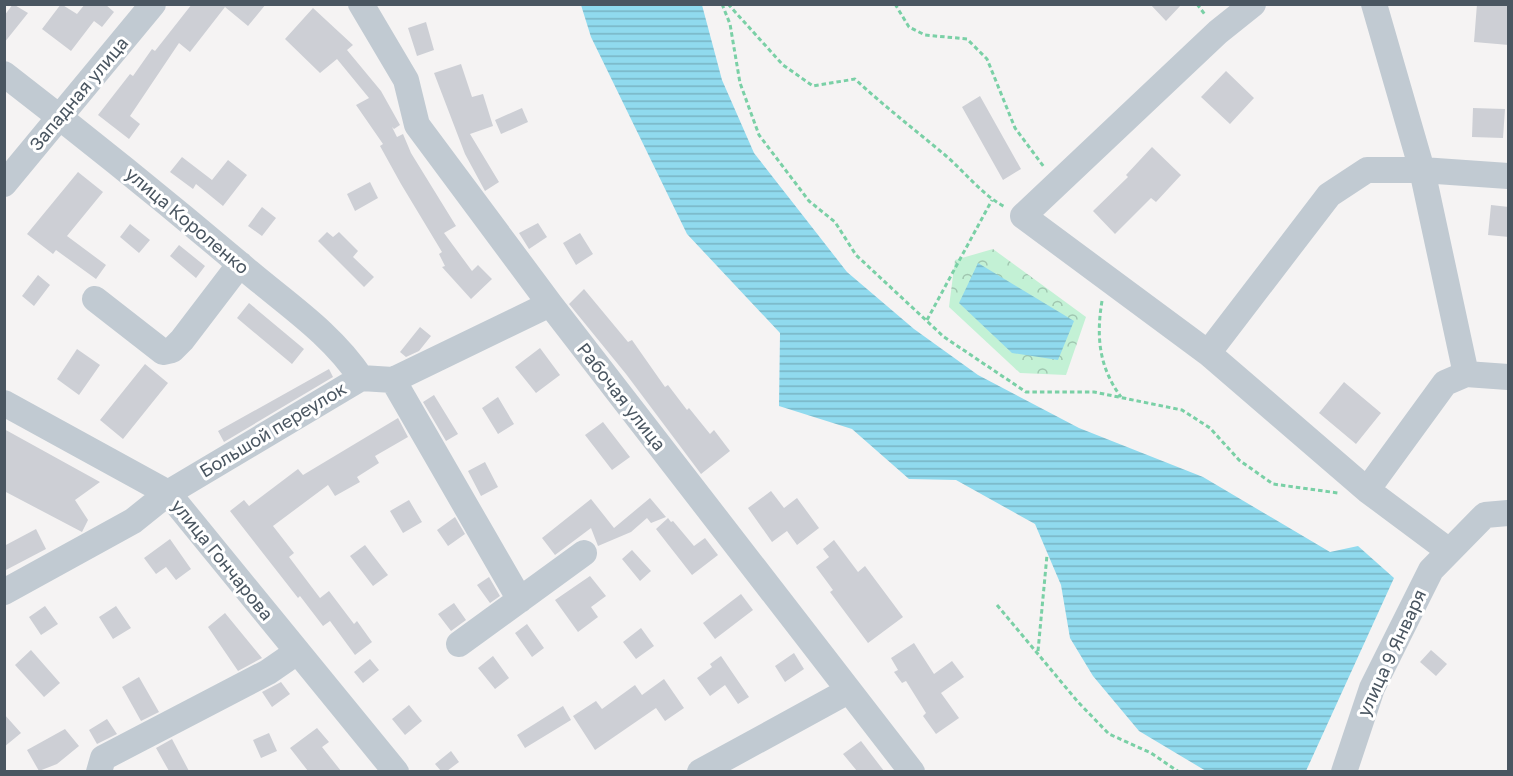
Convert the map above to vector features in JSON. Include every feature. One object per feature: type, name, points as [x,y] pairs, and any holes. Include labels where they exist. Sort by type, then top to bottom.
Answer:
[{"type":"street","name":"Западная улица","points":[[4,184],[153,4]]},
{"type":"street","name":"Рабочая улица","points":[[362,4],[406,80],[417,125],[550,304],[912,771]]},
{"type":"street","points":[[1252,4],[1218,32],[1023,216],[1208,353],[1367,490],[1449,551]]},
{"type":"street","points":[[1374,4],[1422,170],[1466,374]]},
{"type":"street","name":"улица Короленко","points":[[4,74],[60,117],[322,332],[346,356],[361,378]]},
{"type":"street","points":[[1208,353],[1329,195],[1367,170],[1422,170],[1509,176]]},
{"type":"street","points":[[95,298],[163,352],[172,350],[240,264]]},
{"type":"street","name":"Большой переулок","points":[[4,592],[133,521],[168,493],[361,378],[393,380],[550,304]]},
{"type":"street","points":[[1367,490],[1445,383],[1466,374],[1509,377]]},
{"type":"street","points":[[393,380],[520,600]]},
{"type":"street","name":"улица Гончарова","points":[[4,403],[168,493],[396,771]]},
{"type":"street","name":"улица 9 Января","points":[[1344,771],[1372,688],[1431,570],[1485,516],[1509,513]]},
{"type":"street","points":[[459,644],[584,553]]},
{"type":"street","points":[[99,771],[103,758],[267,672],[297,652]]},
{"type":"street","points":[[700,771],[848,691]]},
{"type":"path","points":[[722,4],[730,24],[740,83],[759,135],[809,201],[835,222],[856,255],[944,337],[1026,392],[1094,392],[1182,410],[1210,428],[1239,459],[1273,484],[1350,494],[1367,490]]},
{"type":"path","points":[[728,4],[783,65],[813,86],[855,79],[891,113],[946,156],[992,200],[1023,216]]},
{"type":"path","points":[[895,4],[909,27],[925,35],[967,39],[987,59],[1016,128],[1058,185]]},
{"type":"path","points":[[927,320],[992,200]]},
{"type":"path","points":[[1101,273],[1099,350],[1110,382],[1122,398]]},
{"type":"path","points":[[1038,651],[1047,555]]},
{"type":"path","points":[[997,605],[1038,651],[1078,702],[1109,734],[1151,753],[1179,771]]},
{"type":"green space","points":[[993,249],[1086,317],[1066,375],[1020,373],[949,307],[955,260]]},
{"type":"water","points":[[581,5],[702,5],[722,80],[754,153],[847,272],[914,329],[978,375],[1079,428],[1203,477],[1330,552],[1358,546],[1394,578],[1306,771],[1206,771],[1139,731],[1093,676],[1070,638],[1061,585],[1035,524],[956,480],[909,479],[852,429],[779,406],[780,333],[687,234],[591,37]]},
{"type":"water","points":[[978,263],[1074,321],[1058,360],[1012,353],[959,303]]},
{"type":"building","points":[[13,4],[28,13],[4,43],[4,16]]},
{"type":"building","points":[[61,4],[77,14],[85,4],[105,4],[114,12],[102,27],[94,21],[71,51],[42,29]]},
{"type":"building","points":[[192,4],[266,4],[248,26],[225,7],[190,52],[179,43],[130,116],[140,124],[129,139],[98,115],[130,74],[133,76],[152,49],[155,51]]},
{"type":"building","points":[[1150,4],[1182,4],[1166,21]]},
{"type":"building","points":[[1477,4],[1509,4],[1509,45],[1474,42]]},
{"type":"building","points":[[313,8],[353,45],[347,50],[381,91],[400,125],[394,129],[392,127],[397,137],[403,134],[411,153],[456,226],[444,233],[472,271],[478,265],[492,279],[471,299],[442,267],[445,266],[439,254],[442,252],[380,146],[383,144],[356,105],[369,98],[337,59],[320,73],[285,39]]},
{"type":"building","points":[[426,22],[434,50],[417,56],[408,28]]},
{"type":"building","points":[[461,64],[472,97],[483,94],[493,126],[470,134],[499,182],[485,191],[465,154],[434,73]]},
{"type":"building","points":[[1226,71],[1254,98],[1230,124],[1201,97]]},
{"type":"building","points":[[980,96],[1021,169],[1003,180],[962,107]]},
{"type":"building","points":[[522,108],[528,122],[501,134],[495,120]]},
{"type":"building","points":[[1473,108],[1505,109],[1503,138],[1472,137]]},
{"type":"building","points":[[1152,147],[1181,175],[1156,202],[1151,198],[1115,234],[1093,211],[1128,177],[1126,175]]},
{"type":"building","points":[[182,157],[212,180],[228,160],[247,175],[223,206],[196,184],[193,189],[170,172]]},
{"type":"building","points":[[78,172],[103,192],[67,236],[106,265],[96,279],[56,250],[53,254],[27,234]]},
{"type":"building","points":[[370,182],[378,198],[355,211],[347,194]]},
{"type":"building","points":[[1491,205],[1509,207],[1509,237],[1488,235]]},
{"type":"building","points":[[262,207],[276,218],[262,236],[248,226]]},
{"type":"building","points":[[538,223],[547,237],[529,249],[519,233]]},
{"type":"building","points":[[130,224],[150,240],[139,253],[120,237]]},
{"type":"building","points":[[327,232],[333,237],[339,232],[358,251],[353,257],[374,277],[364,287],[318,241]]},
{"type":"building","points":[[580,233],[593,254],[576,265],[563,243]]},
{"type":"building","points":[[179,245],[205,266],[196,278],[170,256]]},
{"type":"building","points":[[38,275],[50,285],[34,306],[22,296]]},
{"type":"building","points":[[584,289],[628,342],[632,340],[665,387],[668,385],[687,410],[689,408],[710,434],[714,430],[730,451],[701,474],[626,374],[569,304]]},
{"type":"building","points":[[249,303],[304,349],[292,364],[237,318]]},
{"type":"building","points":[[420,327],[431,336],[419,351],[406,357],[400,352]]},
{"type":"building","points":[[540,348],[560,375],[536,393],[515,367]]},
{"type":"building","points":[[77,349],[100,365],[79,395],[57,379]]},
{"type":"building","points":[[145,364],[168,383],[123,439],[100,420]]},
{"type":"building","points":[[329,369],[333,377],[224,442],[218,431]]},
{"type":"building","points":[[1344,382],[1381,413],[1356,444],[1319,413]]},
{"type":"building","points":[[434,395],[458,434],[446,441],[423,402]]},
{"type":"building","points":[[498,397],[514,424],[498,434],[482,408]]},
{"type":"building","points":[[398,418],[408,437],[375,456],[379,463],[357,477],[360,482],[335,496],[328,485],[273,526],[294,553],[289,557],[320,598],[329,591],[354,624],[357,621],[372,642],[355,655],[330,621],[323,626],[300,596],[298,598],[230,511],[244,500],[249,506],[298,469],[303,475]]},
{"type":"building","points":[[603,422],[630,457],[612,470],[585,435]]},
{"type":"building","points":[[4,429],[100,482],[75,500],[88,520],[82,532],[4,491]]},
{"type":"building","points":[[485,462],[498,487],[481,496],[468,471]]},
{"type":"building","points":[[771,491],[784,508],[797,498],[819,528],[797,545],[787,531],[772,542],[748,508]]},
{"type":"building","points":[[650,498],[666,517],[651,523],[647,518],[631,532],[598,546],[591,528],[555,555],[542,538],[591,499],[614,528]]},
{"type":"building","points":[[409,500],[422,522],[403,533],[390,511]]},
{"type":"building","points":[[455,517],[465,534],[448,546],[437,530]]},
{"type":"building","points":[[668,518],[694,546],[705,538],[718,555],[692,575],[656,529]]},
{"type":"building","points":[[36,529],[46,549],[4,571],[4,546]]},
{"type":"building","points":[[170,539],[191,569],[176,580],[166,567],[156,574],[144,558]]},
{"type":"building","points":[[834,540],[858,572],[865,566],[903,617],[868,643],[830,592],[833,590],[816,567],[829,557],[823,549]]},
{"type":"building","points":[[365,545],[388,575],[373,586],[350,556]]},
{"type":"building","points":[[632,550],[651,571],[640,581],[622,559]]},
{"type":"building","points":[[590,576],[606,596],[591,607],[598,617],[578,632],[555,600]]},
{"type":"building","points":[[489,577],[500,596],[490,603],[477,585]]},
{"type":"building","points":[[741,594],[753,610],[715,639],[703,623]]},
{"type":"building","points":[[454,603],[466,620],[451,631],[438,614]]},
{"type":"building","points":[[45,606],[58,624],[41,635],[29,617]]},
{"type":"building","points":[[116,606],[131,628],[113,639],[99,617]]},
{"type":"building","points":[[225,613],[262,658],[238,671],[208,627]]},
{"type":"building","points":[[527,624],[544,648],[532,657],[515,633]]},
{"type":"building","points":[[641,628],[654,646],[636,659],[623,642]]},
{"type":"building","points":[[914,643],[934,674],[952,661],[964,677],[941,693],[959,718],[936,734],[923,716],[926,713],[906,681],[902,683],[894,672],[898,670],[891,658]]},
{"type":"building","points":[[31,650],[60,683],[44,697],[15,665]]},
{"type":"building","points":[[1431,650],[1447,664],[1436,676],[1420,662]]},
{"type":"building","points":[[794,653],[804,669],[785,682],[775,666]]},
{"type":"building","points":[[493,656],[509,678],[495,689],[478,668]]},
{"type":"building","points":[[721,656],[749,697],[738,704],[725,685],[710,696],[697,678],[712,667],[710,664]]},
{"type":"building","points":[[370,659],[379,670],[363,683],[354,672]]},
{"type":"building","points":[[139,677],[159,712],[141,721],[122,687]]},
{"type":"building","points":[[664,679],[684,708],[665,721],[656,708],[595,750],[573,716],[596,701],[602,709],[635,685],[642,695]]},
{"type":"building","points":[[281,682],[290,694],[272,707],[262,692]]},
{"type":"building","points":[[409,705],[422,721],[405,735],[392,719]]},
{"type":"building","points":[[563,706],[571,720],[525,748],[517,735]]},
{"type":"building","points":[[4,714],[21,733],[4,747]]},
{"type":"building","points":[[107,719],[117,734],[97,744],[89,730]]},
{"type":"building","points":[[317,728],[329,742],[322,747],[341,771],[308,771],[290,748]]},
{"type":"building","points":[[65,729],[79,746],[57,764],[39,771],[27,750]]},
{"type":"building","points":[[269,733],[277,751],[261,758],[253,740]]},
{"type":"building","points":[[172,739],[189,771],[169,771],[156,748]]},
{"type":"building","points":[[861,741],[884,771],[857,771],[843,754]]},
{"type":"building","points":[[451,751],[459,762],[447,771],[441,771],[435,764]]}]
